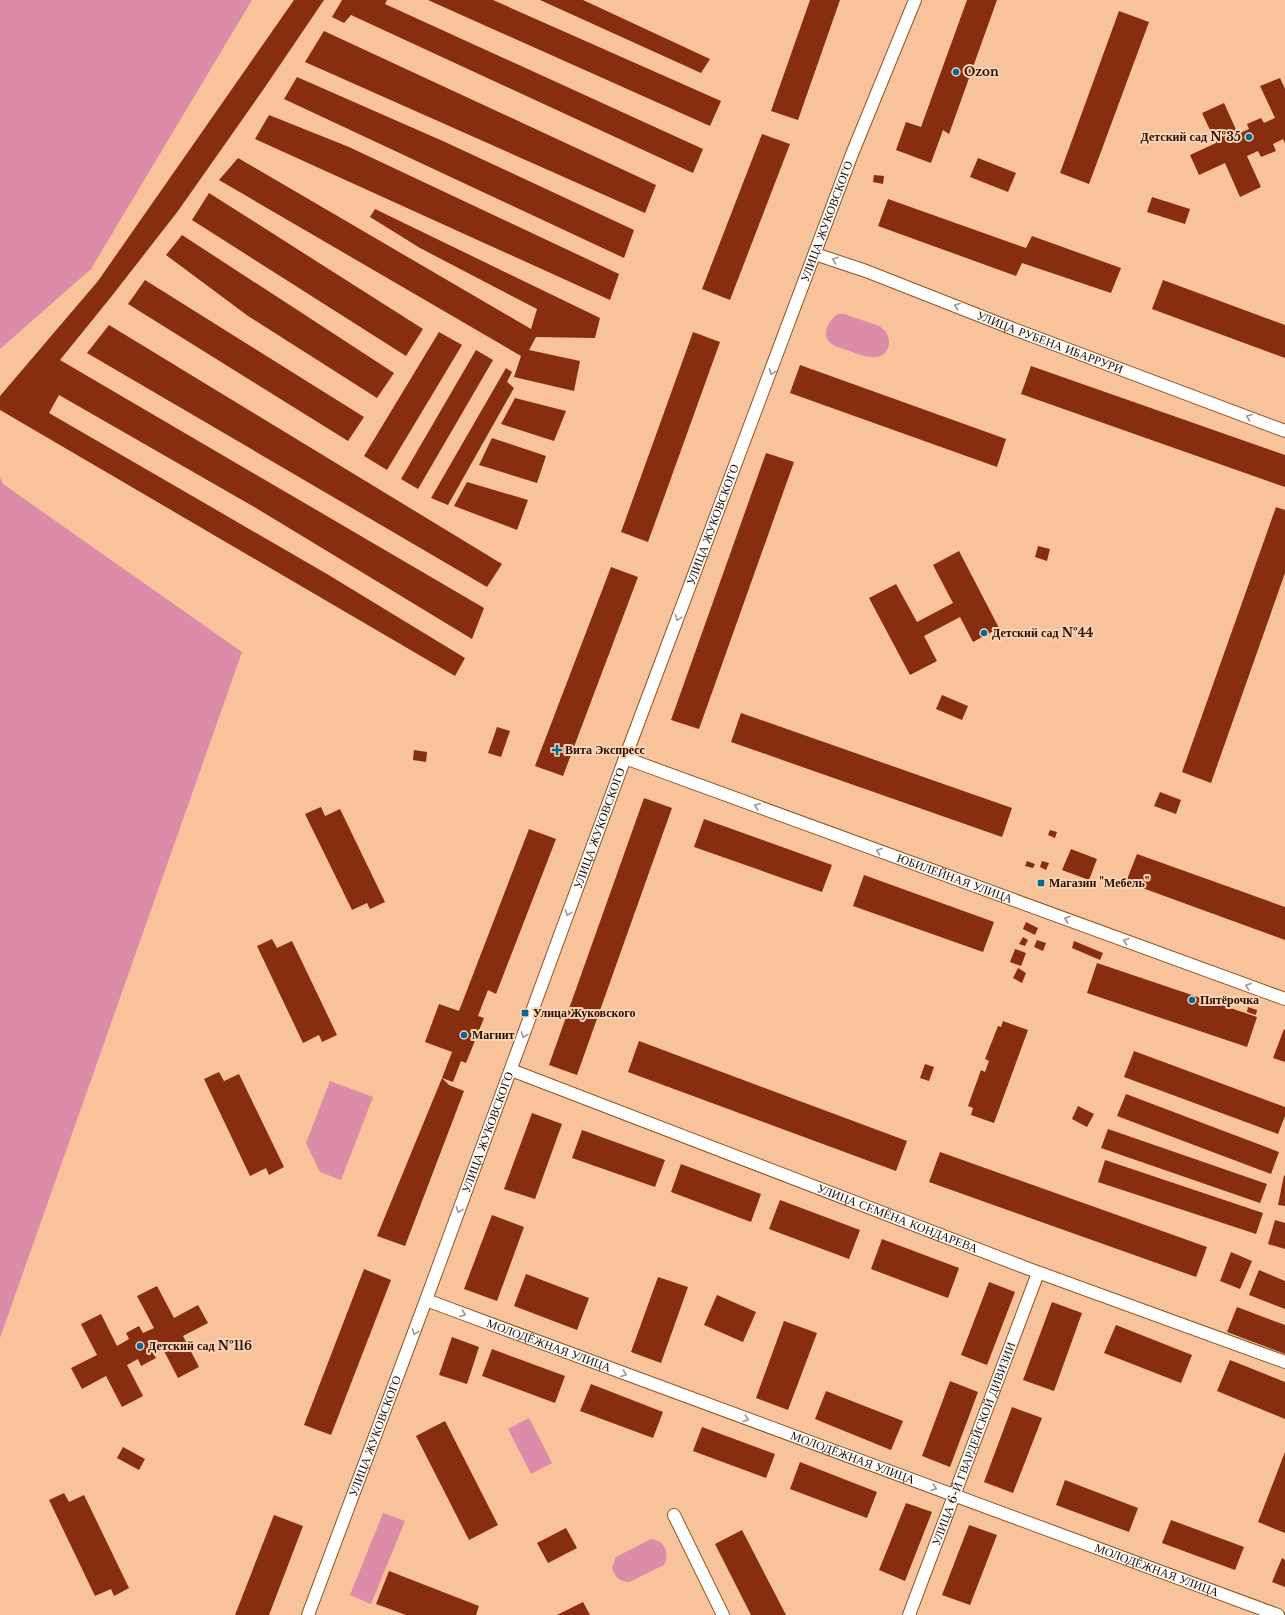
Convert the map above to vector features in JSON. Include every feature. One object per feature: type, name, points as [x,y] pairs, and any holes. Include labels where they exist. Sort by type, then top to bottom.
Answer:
[{"type":"street","name":"УЛИЦА ЖУКОВСКОГО","points":[[308,1615],[426,1300],[625,758],[852,154],[916,0]]},
{"type":"street","name":"УЛИЦА РУБЕНА ИБАРРУРИ","points":[[815,254],[866,271],[1011,328],[1285,431]]},
{"type":"street","name":"ЮБИЛЕЙНАЯ УЛИЦА","points":[[625,758],[1285,999]]},
{"type":"street","name":"УЛИЦА СЕМЁНА КОНДАРЕВА","points":[[511,1070],[1038,1273],[1285,1362]]},
{"type":"street","name":"УЛИЦА 6-Й ГВАРДЕЙСКОЙ ДИВИЗИИ","points":[[909,1615],[1038,1273]]},
{"type":"street","name":"МОЛОДЁЖНАЯ УЛИЦА","points":[[426,1300],[1278,1615]]},
{"type":"street","points":[[674,1515],[723,1615]]},
{"type":"shaded area","points":[[0,0],[252,0],[91,269],[0,349]]},
{"type":"shaded area","points":[[838,314],[844,314],[879,326],[885,331],[889,338],[887,351],[883,355],[871,357],[831,344],[826,336],[826,333],[828,325]]},
{"type":"shaded area","points":[[0,478],[3,484],[242,652],[0,1338]]},
{"type":"shaded area","points":[[330,1081],[373,1097],[341,1180],[320,1172],[306,1143]]},
{"type":"shaded area","points":[[529,1418],[552,1463],[531,1474],[508,1429]]},
{"type":"shaded area","points":[[383,1513],[405,1521],[371,1604],[350,1595]]},
{"type":"shaded area","points":[[651,1539],[660,1542],[665,1548],[666,1560],[664,1565],[629,1582],[618,1578],[612,1568],[616,1557]]},
{"type":"building","points":[[294,0],[324,0],[178,211],[60,360],[484,608],[472,639],[256,508],[59,395],[49,413],[327,574],[465,658],[455,676],[0,410],[0,396],[98,281]]},
{"type":"building","points":[[342,0],[387,0],[385,4],[703,149],[693,173],[351,15],[344,23],[332,17]]},
{"type":"building","points":[[428,0],[493,0],[721,101],[710,126]]},
{"type":"building","points":[[540,0],[583,0],[710,59],[701,73]]},
{"type":"building","points":[[810,0],[840,0],[798,120],[771,111]]},
{"type":"building","points":[[967,0],[997,0],[949,134],[943,130],[931,163],[896,150],[906,122],[921,127]]},
{"type":"building","points":[[1119,11],[1149,22],[1089,184],[1060,173]]},
{"type":"building","points":[[324,31],[656,185],[645,213],[305,62]]},
{"type":"building","points":[[297,77],[445,142],[634,230],[624,258],[284,99]]},
{"type":"building","name":"Детский сад №35","points":[[1280,78],[1285,89],[1285,143],[1283,139],[1273,144],[1276,151],[1261,157],[1258,151],[1247,156],[1261,187],[1240,197],[1225,163],[1199,175],[1190,155],[1216,143],[1202,113],[1224,103],[1238,134],[1249,129],[1247,124],[1261,118],[1264,123],[1275,118],[1260,86]]},
{"type":"building","points":[[269,115],[349,147],[619,274],[610,300],[255,139]]},
{"type":"building","points":[[762,134],[790,144],[730,300],[702,289]]},
{"type":"building","points":[[238,158],[531,329],[537,309],[420,248],[370,217],[375,209],[600,318],[595,338],[536,337],[529,350],[580,361],[574,391],[514,377],[521,356],[219,180]]},
{"type":"building","points":[[978,158],[1016,173],[1008,192],[970,177]]},
{"type":"building","points":[[874,175],[884,176],[883,184],[873,182]]},
{"type":"building","points":[[209,193],[423,329],[406,356],[192,220]]},
{"type":"building","points":[[1152,197],[1190,209],[1185,224],[1147,212]]},
{"type":"building","points":[[888,199],[1026,248],[1032,236],[1121,268],[1111,293],[1022,263],[1016,276],[878,226]]},
{"type":"building","points":[[182,235],[394,373],[377,398],[248,316],[166,255]]},
{"type":"building","points":[[145,280],[364,417],[348,441],[128,304]]},
{"type":"building","points":[[1163,280],[1285,325],[1285,358],[1152,309]]},
{"type":"building","points":[[109,325],[502,564],[487,587],[87,353]]},
{"type":"building","points":[[439,332],[462,345],[387,470],[364,456]]},
{"type":"building","points":[[693,332],[720,342],[648,542],[621,532]]},
{"type":"building","points":[[476,350],[493,360],[418,489],[401,479]]},
{"type":"building","points":[[800,365],[1006,439],[997,467],[790,393]]},
{"type":"building","points":[[1031,366],[1285,455],[1285,487],[1021,394]]},
{"type":"building","points":[[506,368],[512,372],[507,382],[514,388],[448,505],[431,498]]},
{"type":"building","points":[[515,398],[566,411],[554,441],[501,424]]},
{"type":"building","points":[[492,438],[546,456],[537,483],[479,465]]},
{"type":"building","points":[[766,453],[794,462],[699,729],[671,720]]},
{"type":"building","points":[[467,482],[528,500],[517,530],[454,506]]},
{"type":"building","points":[[1276,507],[1285,510],[1285,573],[1211,783],[1182,772]]},
{"type":"building","points":[[1038,546],[1050,549],[1047,561],[1035,557]]},
{"type":"building","points":[[959,551],[999,628],[973,642],[960,617],[924,636],[937,661],[910,675],[869,598],[896,584],[917,622],[953,603],[933,565]]},
{"type":"building","points":[[611,567],[638,577],[563,776],[535,766]]},
{"type":"building","points":[[942,695],[968,706],[962,720],[936,709]]},
{"type":"building","points":[[741,713],[1012,808],[1002,837],[731,742]]},
{"type":"building","points":[[497,727],[510,731],[501,757],[488,753]]},
{"type":"building","points":[[414,750],[427,752],[426,762],[413,760]]},
{"type":"building","points":[[1160,792],[1181,800],[1176,814],[1154,806]]},
{"type":"building","points":[[644,798],[672,808],[577,1075],[549,1065]]},
{"type":"building","points":[[321,807],[325,816],[340,809],[385,902],[370,909],[367,903],[352,910],[305,814]]},
{"type":"building","points":[[704,819],[832,865],[822,892],[694,847]]},
{"type":"building","points":[[529,829],[556,839],[496,994],[488,990],[478,1016],[484,1018],[466,1063],[461,1061],[453,1082],[442,1078],[452,1052],[425,1042],[439,1004],[459,1011]]},
{"type":"building","points":[[1050,830],[1057,832],[1055,838],[1048,835]]},
{"type":"building","points":[[1071,849],[1097,859],[1089,880],[1062,870]]},
{"type":"building","points":[[1137,854],[1285,907],[1285,940],[1126,882]]},
{"type":"building","points":[[1027,861],[1035,864],[1033,868],[1025,866]]},
{"type":"building","points":[[1042,861],[1049,863],[1046,870],[1040,867]]},
{"type":"building","points":[[864,875],[994,922],[983,952],[853,906]]},
{"type":"building","points":[[1026,922],[1038,928],[1035,935],[1023,929]]},
{"type":"building","points":[[1023,937],[1028,940],[1025,946],[1019,944]]},
{"type":"building","points":[[272,939],[277,948],[292,941],[337,1035],[322,1042],[319,1035],[303,1043],[257,946]]},
{"type":"building","points":[[1037,940],[1046,943],[1043,951],[1034,947]]},
{"type":"building","points":[[1074,941],[1103,953],[1100,960],[1072,948]]},
{"type":"building","points":[[1015,949],[1026,953],[1021,966],[1010,962]]},
{"type":"building","points":[[1097,963],[1257,1017],[1247,1047],[1087,993]]},
{"type":"building","points":[[1018,968],[1026,973],[1022,983],[1013,978]]},
{"type":"building","points":[[1248,1007],[1257,1010],[1256,1015],[1247,1012]]},
{"type":"building","points":[[1003,1021],[1028,1030],[994,1123],[971,1115],[973,1108],[968,1106],[981,1070],[985,1072],[989,1061],[985,1059],[998,1026],[1001,1027]]},
{"type":"building","points":[[1284,1029],[1285,1030],[1285,1062],[1273,1058]]},
{"type":"building","points":[[639,1041],[907,1141],[896,1171],[628,1072]]},
{"type":"building","points":[[1134,1051],[1285,1107],[1285,1116],[1278,1134],[1124,1077]]},
{"type":"building","points":[[925,1064],[934,1067],[929,1081],[920,1078]]},
{"type":"building","points":[[219,1072],[224,1081],[239,1074],[284,1167],[269,1175],[266,1168],[250,1176],[204,1079]]},
{"type":"building","points":[[442,1078],[449,1085],[464,1091],[405,1246],[377,1236]]},
{"type":"building","points":[[1126,1094],[1279,1152],[1271,1174],[1117,1116]]},
{"type":"building","points":[[1078,1106],[1094,1114],[1087,1127],[1072,1119]]},
{"type":"building","points":[[532,1113],[562,1124],[535,1199],[504,1189]]},
{"type":"building","points":[[1108,1129],[1267,1184],[1260,1203],[1101,1148]]},
{"type":"building","points":[[582,1130],[665,1160],[655,1187],[572,1158]]},
{"type":"building","points":[[940,1152],[1207,1247],[1196,1277],[929,1182]]},
{"type":"building","points":[[1105,1160],[1263,1213],[1256,1234],[1098,1182]]},
{"type":"building","points":[[681,1164],[761,1194],[751,1222],[671,1192]]},
{"type":"building","points":[[1284,1175],[1285,1176],[1285,1206],[1278,1205]]},
{"type":"building","points":[[780,1200],[860,1230],[849,1259],[769,1229]]},
{"type":"building","points":[[492,1215],[524,1227],[497,1301],[464,1289]]},
{"type":"building","points":[[1275,1220],[1285,1223],[1285,1249],[1268,1244]]},
{"type":"building","points":[[882,1239],[959,1268],[948,1298],[871,1269]]},
{"type":"building","points":[[1231,1252],[1252,1261],[1240,1289],[1220,1281]]},
{"type":"building","points":[[364,1269],[391,1280],[331,1435],[304,1425]]},
{"type":"building","points":[[1259,1270],[1285,1281],[1285,1309],[1249,1295]]},
{"type":"building","points":[[526,1274],[589,1298],[577,1330],[514,1306]]},
{"type":"building","points":[[658,1277],[688,1287],[661,1363],[631,1352]]},
{"type":"building","points":[[989,1282],[1015,1292],[987,1365],[961,1355]]},
{"type":"building","name":"Детский сад №116","points":[[157,1286],[174,1318],[198,1305],[208,1323],[183,1336],[199,1367],[178,1378],[162,1347],[152,1352],[156,1358],[141,1366],[138,1359],[127,1365],[143,1396],[122,1407],[106,1376],[82,1389],[71,1368],[97,1355],[81,1324],[101,1314],[117,1346],[129,1339],[126,1333],[139,1326],[143,1333],[154,1328],[137,1296]]},
{"type":"building","points":[[717,1295],[756,1312],[743,1342],[704,1325]]},
{"type":"building","points":[[1052,1302],[1082,1313],[1054,1391],[1023,1380]]},
{"type":"building","points":[[1237,1307],[1285,1325],[1285,1354],[1227,1332]]},
{"type":"building","points":[[784,1321],[817,1333],[788,1410],[756,1398]]},
{"type":"building","points":[[1116,1325],[1192,1355],[1181,1383],[1104,1353]]},
{"type":"building","points":[[452,1337],[479,1347],[467,1384],[439,1375]]},
{"type":"building","points":[[492,1349],[565,1376],[555,1403],[482,1376]]},
{"type":"building","points":[[1230,1360],[1285,1382],[1285,1419],[1217,1391]]},
{"type":"building","points":[[950,1381],[978,1392],[950,1467],[922,1456]]},
{"type":"building","points":[[591,1384],[663,1412],[653,1438],[580,1411]]},
{"type":"building","points":[[826,1391],[903,1421],[891,1450],[815,1419]]},
{"type":"building","points":[[1012,1407],[1042,1418],[1013,1493],[984,1482]]},
{"type":"building","points":[[445,1421],[498,1525],[469,1540],[416,1436]]},
{"type":"building","points":[[702,1427],[775,1454],[766,1478],[693,1451]]},
{"type":"building","points":[[123,1447],[145,1459],[139,1470],[117,1458]]},
{"type":"building","points":[[1285,1452],[1285,1533],[1258,1522]]},
{"type":"building","points":[[800,1462],[877,1492],[867,1518],[790,1489]]},
{"type":"building","points":[[1065,1480],[1138,1508],[1129,1532],[1056,1505]]},
{"type":"building","points":[[64,1493],[69,1502],[84,1495],[129,1588],[114,1596],[111,1589],[95,1596],[49,1500]]},
{"type":"building","points":[[906,1503],[932,1512],[905,1581],[879,1570]]},
{"type":"building","points":[[274,1515],[303,1526],[269,1615],[235,1615]]},
{"type":"building","points":[[1171,1520],[1244,1547],[1235,1570],[1162,1543]]},
{"type":"building","points":[[969,1525],[997,1535],[970,1605],[942,1595]]},
{"type":"building","points":[[566,1528],[577,1548],[548,1563],[537,1543]]},
{"type":"building","points":[[742,1530],[786,1615],[751,1615],[715,1544]]},
{"type":"building","points":[[1282,1558],[1285,1560],[1285,1587],[1272,1582]]},
{"type":"building","points":[[389,1571],[479,1606],[476,1615],[406,1615],[376,1604]]},
{"type":"building","points":[[583,1602],[590,1615],[557,1615]]},
{"type":"place","name":"Ozon","points":[[956,72]]},
{"type":"place","name":"Детский сад №35","points":[[1249,137]]},
{"type":"place","name":"Детский сад №44","points":[[984,633]]},
{"type":"place","name":"Вита Экспресс","points":[[557,750]]},
{"type":"place","name":"Магазин \"Мебель\"","points":[[1041,883]]},
{"type":"place","name":"Пятёрочка","points":[[1192,1000]]},
{"type":"place","name":"Улица Жуковского","points":[[525,1013]]},
{"type":"place","name":"Магнит","points":[[464,1035]]},
{"type":"place","name":"Детский сад №116","points":[[140,1346]]}]
